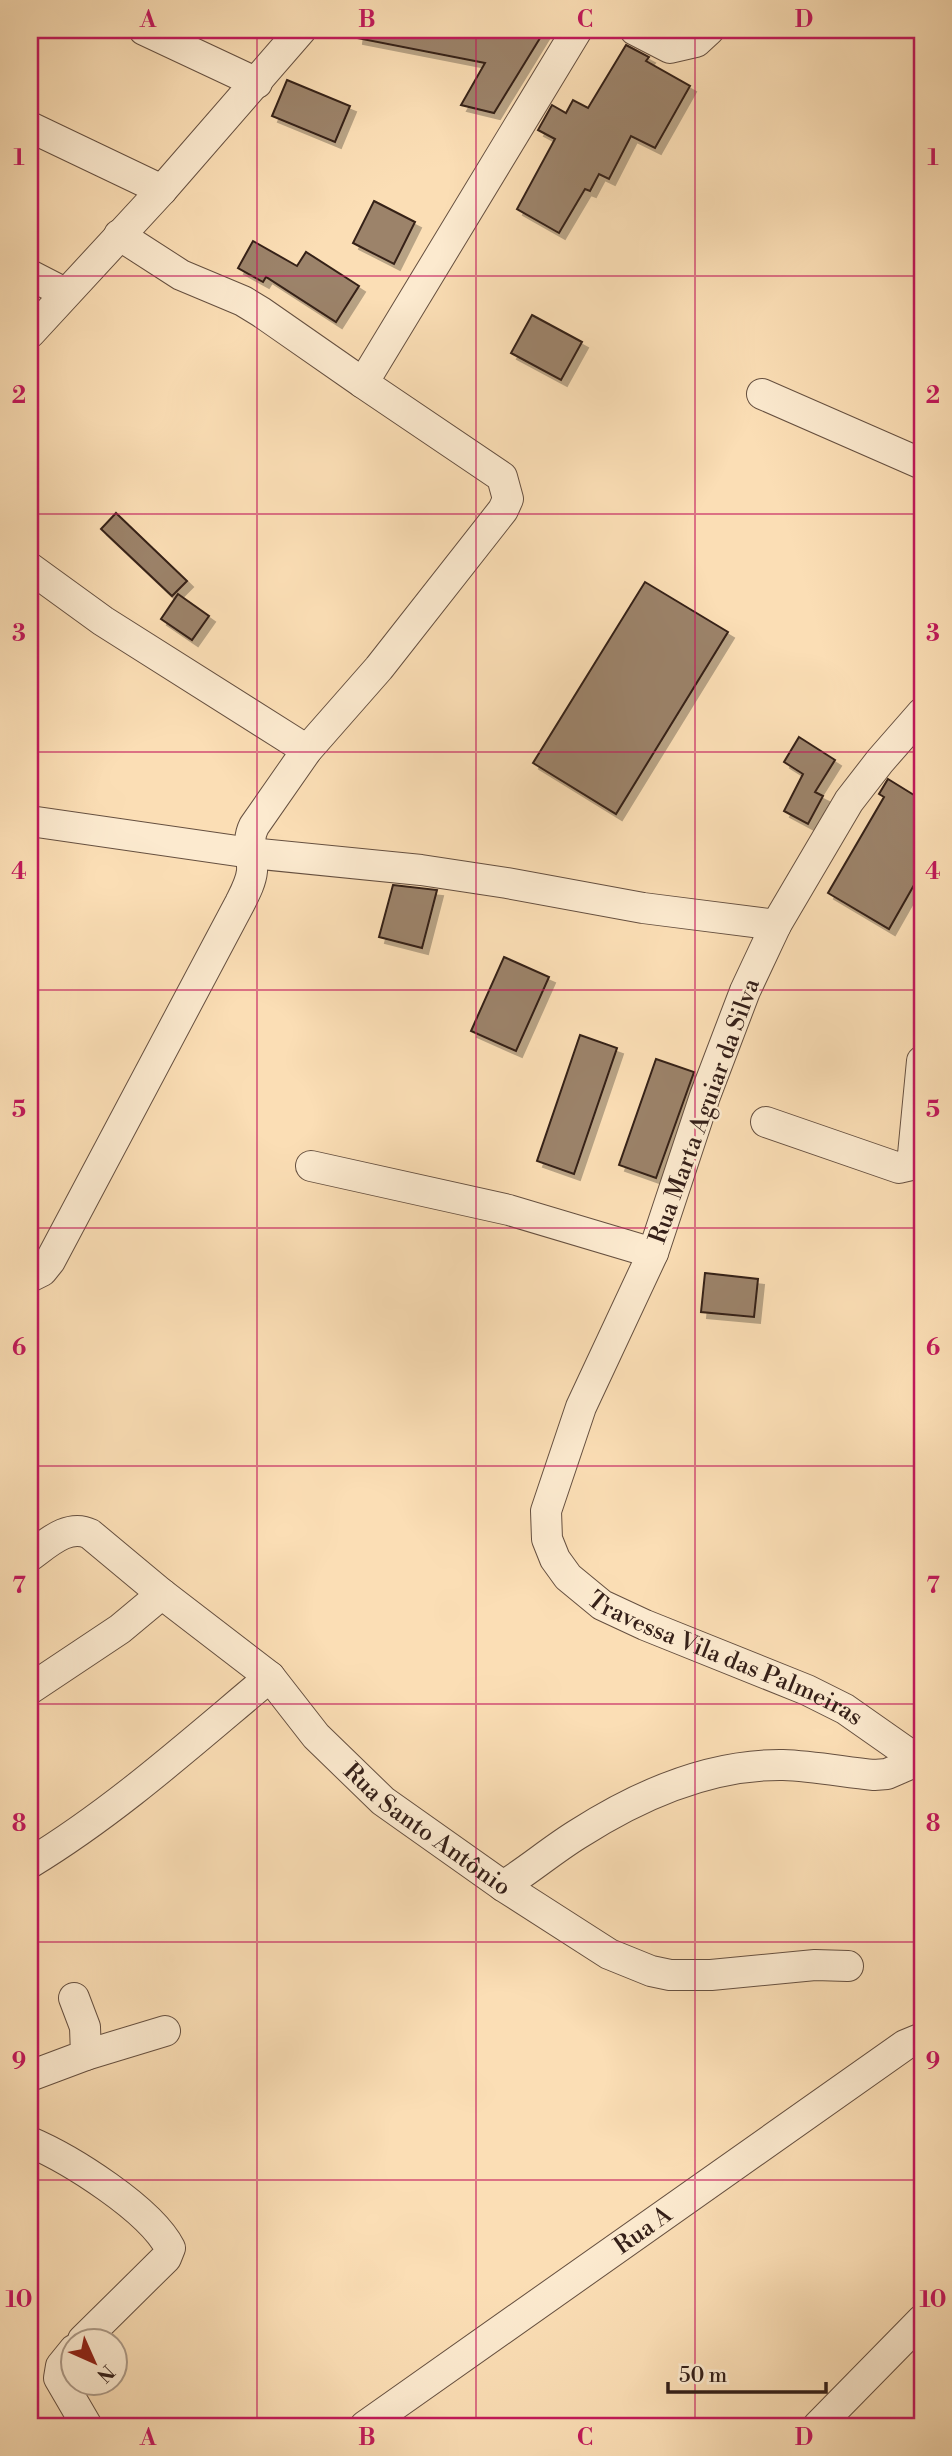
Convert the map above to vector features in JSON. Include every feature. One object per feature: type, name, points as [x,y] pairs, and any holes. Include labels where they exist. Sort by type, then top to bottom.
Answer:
[{"type":"street","points":[[144,30],[257,83]]},
{"type":"street","points":[[30,333],[162,190],[301,30]]},
{"type":"street","points":[[363,383],[577,30]]},
{"type":"street","points":[[635,30],[670,48],[696,42],[709,30]]},
{"type":"street","points":[[30,127],[162,190]]},
{"type":"street","points":[[30,1277],[42,1271],[50,1261],[190,995],[224,937],[252,875],[249,835],[254,826],[307,750],[379,668],[503,510],[508,499],[502,477],[426,428],[261,312],[243,301],[181,275],[119,235]]},
{"type":"street","points":[[30,275],[65,293]]},
{"type":"street","points":[[762,394],[922,464]]},
{"type":"street","points":[[30,568],[103,621],[307,750]]},
{"type":"street","name":"Rua Marta Aguiar da Silva","points":[[547,1539],[546,1511],[581,1407],[653,1253],[709,1084],[745,991],[776,925],[849,801],[922,713]]},
{"type":"street","points":[[30,821],[251,853],[421,870],[669,912],[776,925]]},
{"type":"street","points":[[766,1122],[898,1168],[912,1165],[922,1061]]},
{"type":"street","points":[[311,1166],[509,1210],[653,1253]]},
{"type":"street","name":"Rua Santo Antônio","points":[[30,1556],[76,1528],[90,1534],[162,1594],[270,1677],[316,1737],[365,1784],[426,1833],[610,1954],[651,1971],[670,1975],[711,1975],[815,1965],[848,1966]]},
{"type":"street","name":"Travessa Vila das Palmeiras","points":[[547,1539],[555,1559],[568,1577],[603,1605],[645,1625],[807,1690],[845,1709],[890,1738],[920,1762]]},
{"type":"street","points":[[30,1689],[120,1629],[162,1594]]},
{"type":"street","points":[[30,1863],[98,1818],[270,1677]]},
{"type":"street","points":[[503,1886],[590,1827],[649,1794],[702,1776],[783,1765],[874,1775],[887,1774],[920,1762]]},
{"type":"street","points":[[74,1998],[85,2027],[86,2055]]},
{"type":"street","points":[[30,2076],[86,2055],[165,2031]]},
{"type":"street","name":"Rua A","points":[[365,2426],[905,2045],[922,2038]]},
{"type":"street","points":[[30,2142],[56,2155],[122,2198],[148,2220],[170,2248],[166,2258],[97,2326]]},
{"type":"street","points":[[818,2426],[922,2320]]},
{"type":"street","points":[[70,2396],[87,2426]]},
{"type":"building","points":[[358,30],[545,30],[494,113],[461,105],[485,63],[357,38]]},
{"type":"building","points":[[626,45],[649,57],[646,61],[690,86],[655,148],[631,136],[609,179],[599,174],[590,191],[585,189],[559,233],[517,209],[555,139],[538,130],[552,105],[566,113],[573,100],[588,108]]},
{"type":"building","points":[[287,80],[350,106],[335,142],[272,116]]},
{"type":"building","points":[[374,201],[415,222],[394,264],[353,243]]},
{"type":"building","points":[[253,241],[297,266],[306,252],[359,286],[336,322],[266,277],[263,282],[238,268]]},
{"type":"building","points":[[532,315],[582,342],[561,380],[511,353]]},
{"type":"building","points":[[116,513],[187,581],[172,596],[101,529]]},
{"type":"building","points":[[645,582],[728,632],[616,814],[533,763]]},
{"type":"building","points":[[178,594],[209,616],[192,640],[161,619]]},
{"type":"building","points":[[799,737],[835,760],[815,792],[823,796],[808,824],[784,811],[803,774],[784,762]]},
{"type":"building","points":[[888,779],[922,800],[922,871],[889,929],[828,893],[884,797],[879,794]]},
{"type":"building","points":[[393,885],[437,890],[422,948],[379,937]]},
{"type":"building","points":[[504,957],[549,977],[516,1051],[471,1031]]},
{"type":"building","points":[[580,1035],[617,1048],[574,1174],[537,1161]]},
{"type":"building","points":[[656,1059],[694,1072],[656,1178],[619,1165]]},
{"type":"building","points":[[705,1273],[758,1279],[754,1317],[701,1312]]}]
